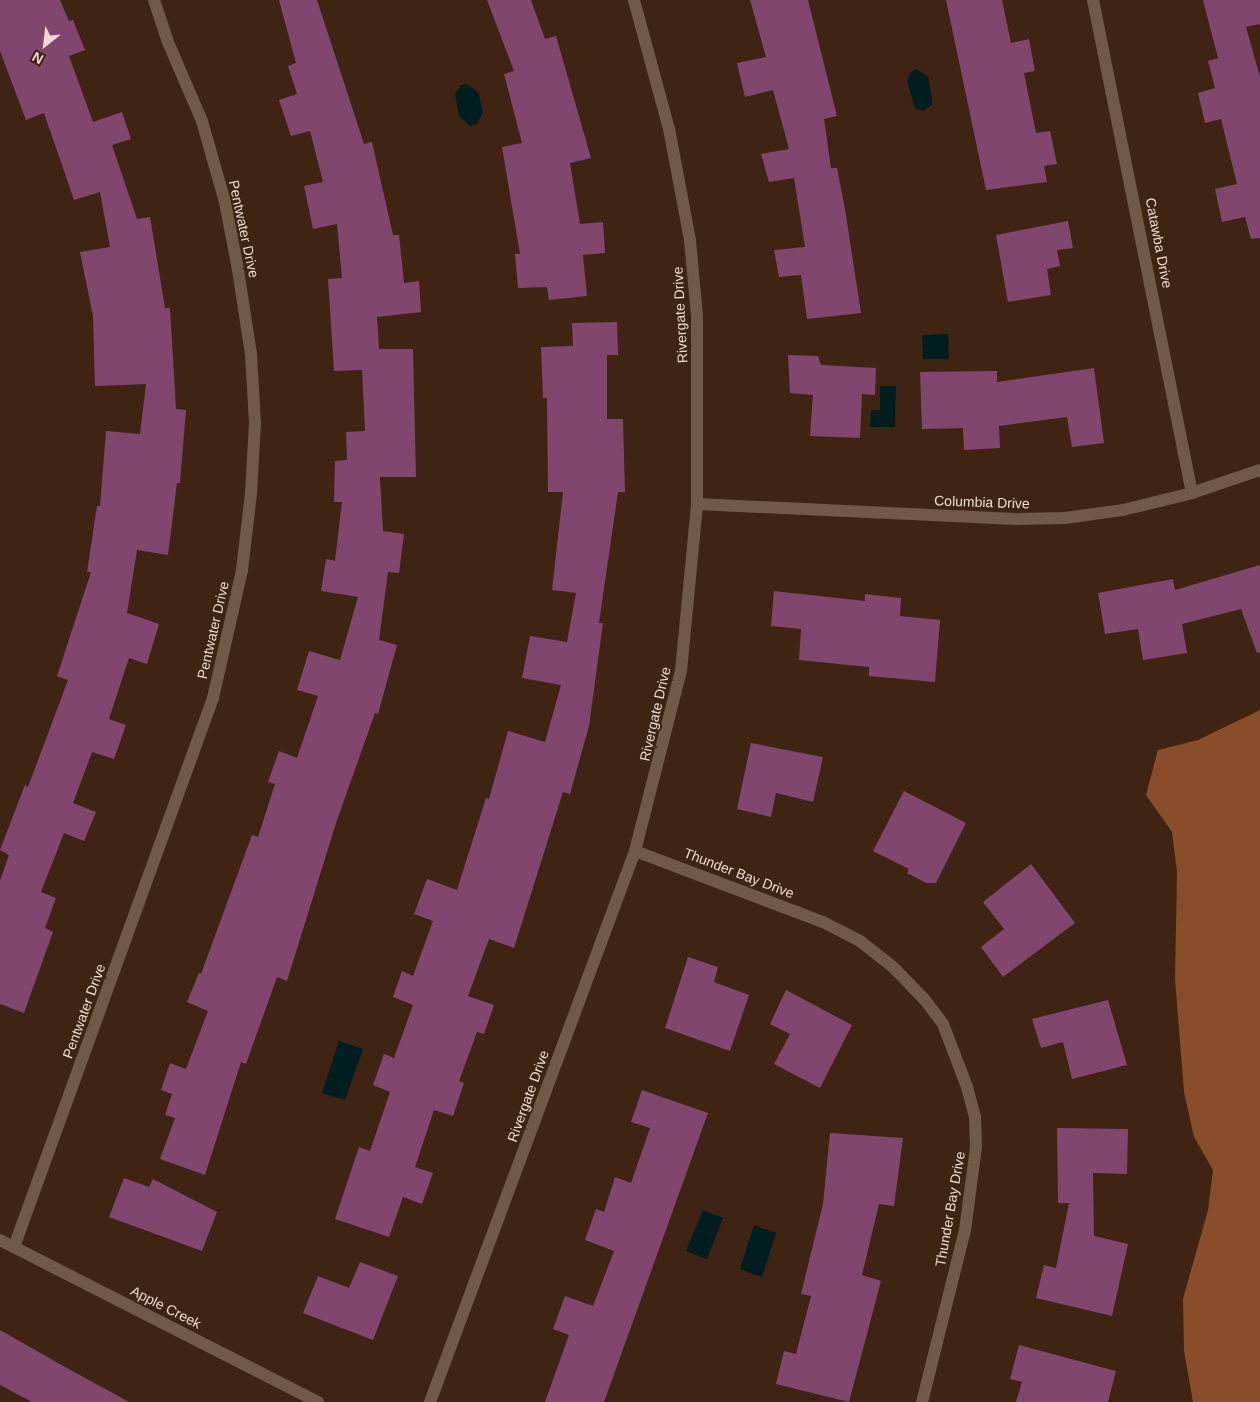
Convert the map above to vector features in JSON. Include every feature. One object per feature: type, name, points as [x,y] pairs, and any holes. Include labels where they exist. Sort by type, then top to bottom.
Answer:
[{"type":"street","name":"Pentwater Drive","points":[[14,1247],[213,698],[242,570],[251,493],[255,423],[251,354],[225,202],[202,121],[168,42],[154,0]]},
{"type":"street","name":"Rivergate Drive","points":[[430,1402],[636,850],[681,671],[697,504],[697,325],[690,240],[669,128],[634,0]]},
{"type":"street","name":"Catawba Drive","points":[[1093,0],[1192,493]]},
{"type":"street","name":"Columbia Drive","points":[[697,504],[1016,519],[1065,518],[1123,510],[1192,493],[1260,470]]},
{"type":"street","name":"Thunder Bay Drive","points":[[636,850],[823,922],[860,941],[893,967],[925,1000],[943,1024],[967,1087],[975,1117],[976,1147],[965,1230],[922,1402]]},
{"type":"street","name":"Apple Creek","points":[[0,1240],[318,1402]]},
{"type":"shaded area","points":[[1260,710],[1260,1402],[1193,1402],[1184,1351],[1183,1299],[1208,1210],[1213,1170],[1194,1137],[1184,1092],[1175,979],[1177,872],[1172,832],[1146,795],[1158,750],[1198,740]]},
{"type":"water","points":[[916,69],[928,76],[932,99],[932,105],[923,111],[915,108],[907,81],[911,72]]},
{"type":"water","points":[[467,84],[478,92],[483,112],[477,124],[470,126],[459,116],[455,94],[461,85]]},
{"type":"water","points":[[948,334],[949,359],[923,359],[922,335]]},
{"type":"water","points":[[880,386],[896,386],[895,427],[870,427],[871,410],[880,410]]},
{"type":"water","points":[[339,1041],[363,1049],[345,1100],[322,1093]]},
{"type":"water","points":[[703,1210],[723,1218],[707,1259],[686,1251]]},
{"type":"water","points":[[754,1225],[776,1233],[762,1277],[740,1269]]},
{"type":"building","points":[[0,0],[60,0],[69,21],[73,20],[85,50],[69,56],[93,122],[122,112],[131,139],[112,145],[137,219],[150,217],[165,308],[170,308],[176,409],[186,410],[180,483],[177,483],[168,555],[137,550],[127,613],[159,624],[147,664],[129,658],[109,719],[126,725],[114,759],[92,752],[73,803],[96,812],[84,841],[64,833],[41,892],[56,898],[45,928],[53,932],[24,1013],[0,1004],[0,881],[9,855],[0,850],[25,785],[28,787],[68,680],[57,676],[91,572],[87,572],[97,506],[100,506],[106,431],[140,434],[146,384],[95,386],[93,316],[80,252],[110,247],[100,192],[74,200],[44,113],[26,120],[0,51]]},
{"type":"building","points":[[279,0],[317,0],[364,144],[372,142],[393,235],[399,235],[404,283],[419,281],[421,312],[377,317],[379,349],[413,349],[416,477],[380,477],[383,531],[404,534],[399,573],[388,572],[379,640],[397,645],[378,714],[375,713],[336,823],[287,981],[277,977],[246,1064],[241,1062],[205,1175],[160,1159],[175,1118],[165,1115],[172,1094],[161,1090],[170,1063],[186,1069],[208,1011],[187,1002],[199,973],[201,974],[252,835],[258,837],[275,784],[268,782],[279,751],[297,758],[318,696],[297,690],[309,651],[340,660],[358,597],[321,591],[326,559],[335,561],[342,502],[334,502],[335,461],[347,460],[346,432],[365,431],[362,370],[334,371],[328,279],[342,278],[337,224],[313,229],[304,186],[323,182],[310,131],[291,136],[279,100],[297,94],[288,66],[296,63]]},
{"type":"building","points":[[487,0],[531,0],[545,39],[556,36],[591,158],[570,163],[580,224],[603,222],[605,253],[583,255],[587,296],[549,300],[547,287],[518,288],[515,254],[520,254],[502,147],[522,143],[504,74],[514,71]]},
{"type":"building","points":[[750,0],[808,0],[837,116],[824,119],[831,168],[837,168],[845,209],[861,313],[807,319],[801,275],[779,277],[774,250],[805,247],[794,178],[769,182],[761,154],[789,149],[773,90],[745,97],[737,63],[766,57]]},
{"type":"building","points":[[946,0],[1002,0],[1011,43],[1029,39],[1035,71],[1024,73],[1036,133],[1050,131],[1057,164],[1044,166],[1047,182],[986,190]]},
{"type":"building","points":[[1203,0],[1260,0],[1260,24],[1246,27],[1260,77],[1260,238],[1251,239],[1245,217],[1222,222],[1215,189],[1237,184],[1221,119],[1205,123],[1198,93],[1215,88],[1208,61],[1218,58]]},
{"type":"building","points":[[1068,221],[1073,248],[1057,250],[1060,266],[1047,269],[1051,295],[1008,302],[996,235]]},
{"type":"building","points":[[617,322],[618,355],[607,355],[607,419],[623,419],[625,492],[618,492],[599,623],[603,623],[589,726],[570,794],[563,792],[514,948],[489,939],[468,996],[494,1005],[484,1034],[477,1032],[459,1081],[464,1083],[453,1116],[434,1110],[415,1167],[433,1173],[422,1204],[403,1197],[389,1237],[335,1219],[359,1147],[370,1151],[390,1092],[373,1085],[384,1054],[394,1058],[413,1005],[393,997],[402,971],[413,976],[433,921],[414,914],[427,879],[457,890],[486,798],[489,799],[508,731],[545,742],[561,685],[522,678],[530,636],[567,642],[576,593],[552,590],[563,492],[548,492],[547,398],[543,398],[541,347],[573,346],[572,323]]},
{"type":"building","points":[[788,355],[818,356],[821,365],[876,368],[875,395],[862,394],[860,438],[810,436],[813,395],[790,393]]},
{"type":"building","points":[[1094,368],[1104,443],[1072,447],[1067,417],[999,426],[1000,448],[964,450],[963,428],[922,429],[920,372],[997,371],[997,382]]},
{"type":"building","points":[[1260,565],[1260,652],[1257,653],[1241,609],[1182,624],[1187,653],[1143,660],[1138,629],[1105,634],[1098,593],[1173,579],[1175,590]]},
{"type":"building","points":[[774,591],[865,601],[865,594],[901,598],[900,616],[940,620],[935,682],[869,676],[869,667],[799,660],[801,629],[771,626]]},
{"type":"building","points":[[751,743],[823,757],[813,802],[776,793],[771,817],[737,809]]},
{"type":"building","points":[[904,791],[966,823],[936,883],[926,883],[907,873],[909,869],[873,851]]},
{"type":"building","points":[[1031,864],[1075,923],[1003,977],[981,947],[1004,929],[983,902]]},
{"type":"building","points":[[688,957],[718,967],[714,982],[749,995],[730,1051],[665,1028]]},
{"type":"building","points":[[786,990],[852,1025],[820,1088],[774,1064],[790,1034],[770,1024]]},
{"type":"building","points":[[1108,1000],[1127,1065],[1072,1079],[1063,1042],[1041,1048],[1032,1019]]},
{"type":"building","points":[[642,1090],[708,1113],[604,1402],[545,1402],[569,1335],[553,1329],[565,1296],[593,1306],[614,1251],[585,1240],[596,1209],[604,1212],[615,1177],[631,1183],[650,1128],[631,1122]]},
{"type":"building","points":[[1057,1128],[1128,1129],[1127,1174],[1093,1173],[1094,1236],[1128,1244],[1112,1316],[1036,1298],[1044,1265],[1056,1268],[1069,1203],[1058,1203]]},
{"type":"building","points":[[830,1133],[903,1138],[894,1206],[879,1204],[862,1275],[881,1281],[849,1402],[776,1384],[784,1351],[796,1354],[811,1296],[801,1294],[823,1204]]},
{"type":"building","points":[[124,1178],[149,1187],[153,1179],[217,1212],[202,1251],[109,1217]]},
{"type":"building","points":[[360,1262],[398,1276],[373,1340],[303,1313],[318,1276],[349,1288]]},
{"type":"building","points":[[0,1330],[129,1402],[32,1402],[0,1385]]},
{"type":"building","points":[[1019,1345],[1116,1371],[1108,1402],[1016,1402],[1022,1382],[1010,1379]]}]
